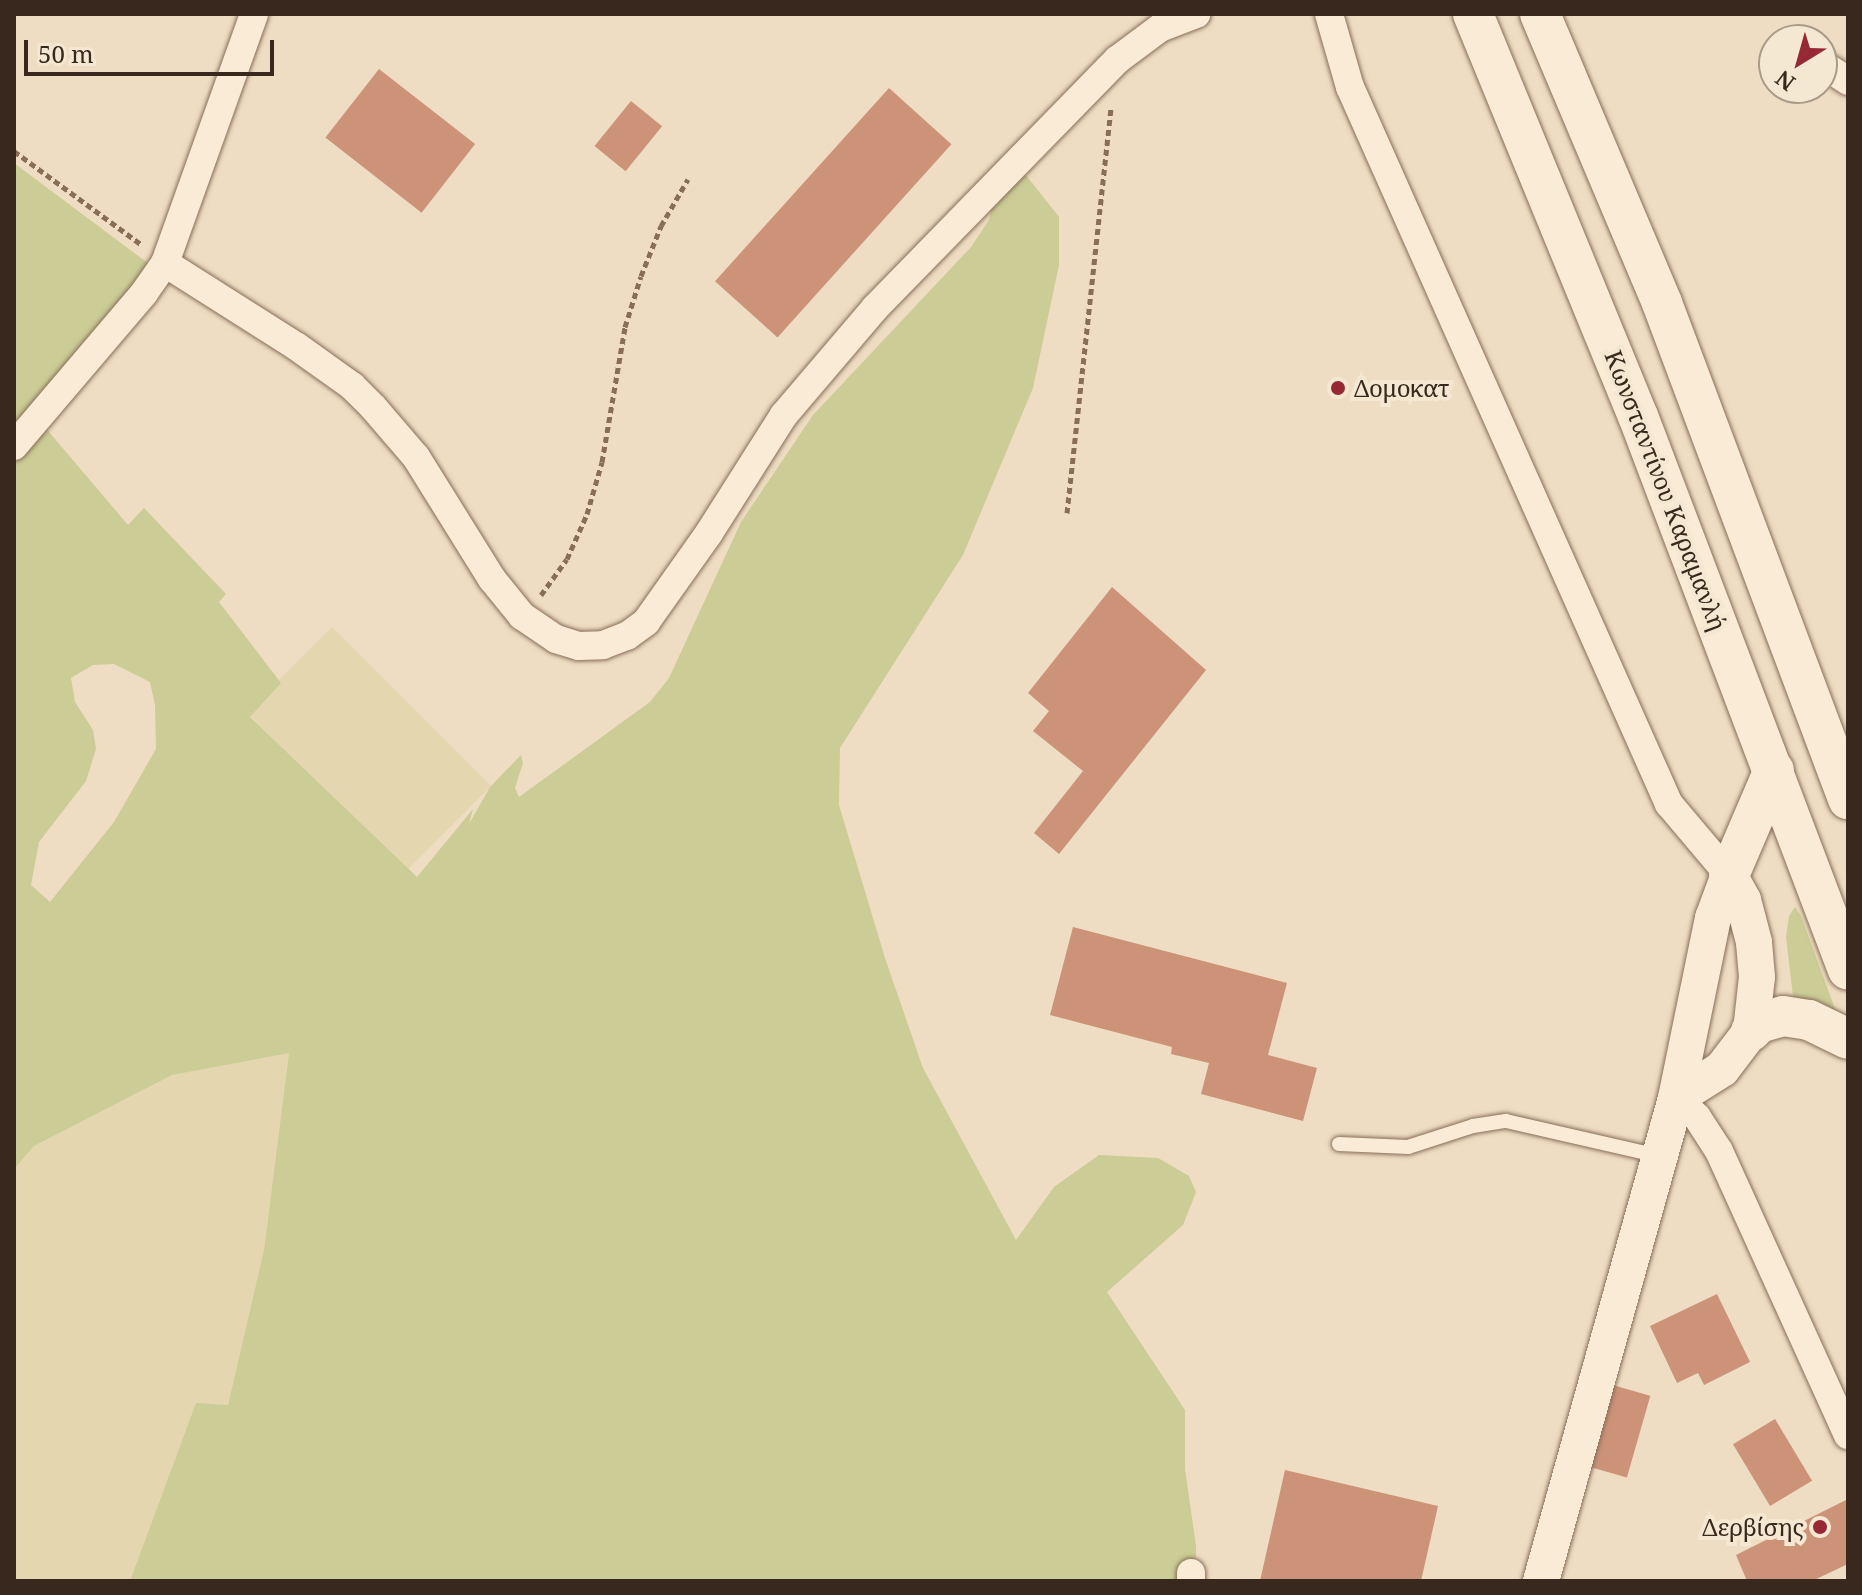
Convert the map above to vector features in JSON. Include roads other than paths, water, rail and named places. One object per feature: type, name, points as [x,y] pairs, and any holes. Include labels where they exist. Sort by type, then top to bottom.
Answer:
[{"type":"main road","name":"Κωνσταντίνου Καραμανλή","points":[[1473,14],[1627,388],[1848,970]]},
{"type":"main road","points":[[1540,14],[1662,303],[1848,799]]},
{"type":"main road","points":[[1729,875],[1774,770]]},
{"type":"main road","points":[[1751,1031],[1759,1023],[1783,1016],[1809,1020],[1848,1039]]},
{"type":"street","points":[[14,446],[144,293],[165,263],[254,14]]},
{"type":"street","points":[[165,263],[296,346],[352,386],[416,457],[492,579],[522,616],[556,639],[579,646],[615,641],[646,622],[709,533],[784,415],[827,360],[1117,60],[1160,28],[1196,14]]},
{"type":"street","points":[[1329,14],[1350,87],[1669,804],[1729,875],[1743,900],[1754,942],[1757,977],[1751,1031],[1722,1069],[1676,1098]]},
{"type":"street","points":[[1541,1581],[1676,1098],[1713,918],[1729,875]]},
{"type":"street","points":[[1676,1098],[1697,1117],[1719,1151],[1848,1435]]},
{"type":"lane","points":[[1339,1144],[1408,1147],[1473,1126],[1506,1121],[1660,1156]]},
{"type":"place","name":"Δομοκατ","points":[[1338,388]]},
{"type":"place","name":"Δερβίσης","points":[[1820,1527]]}]
